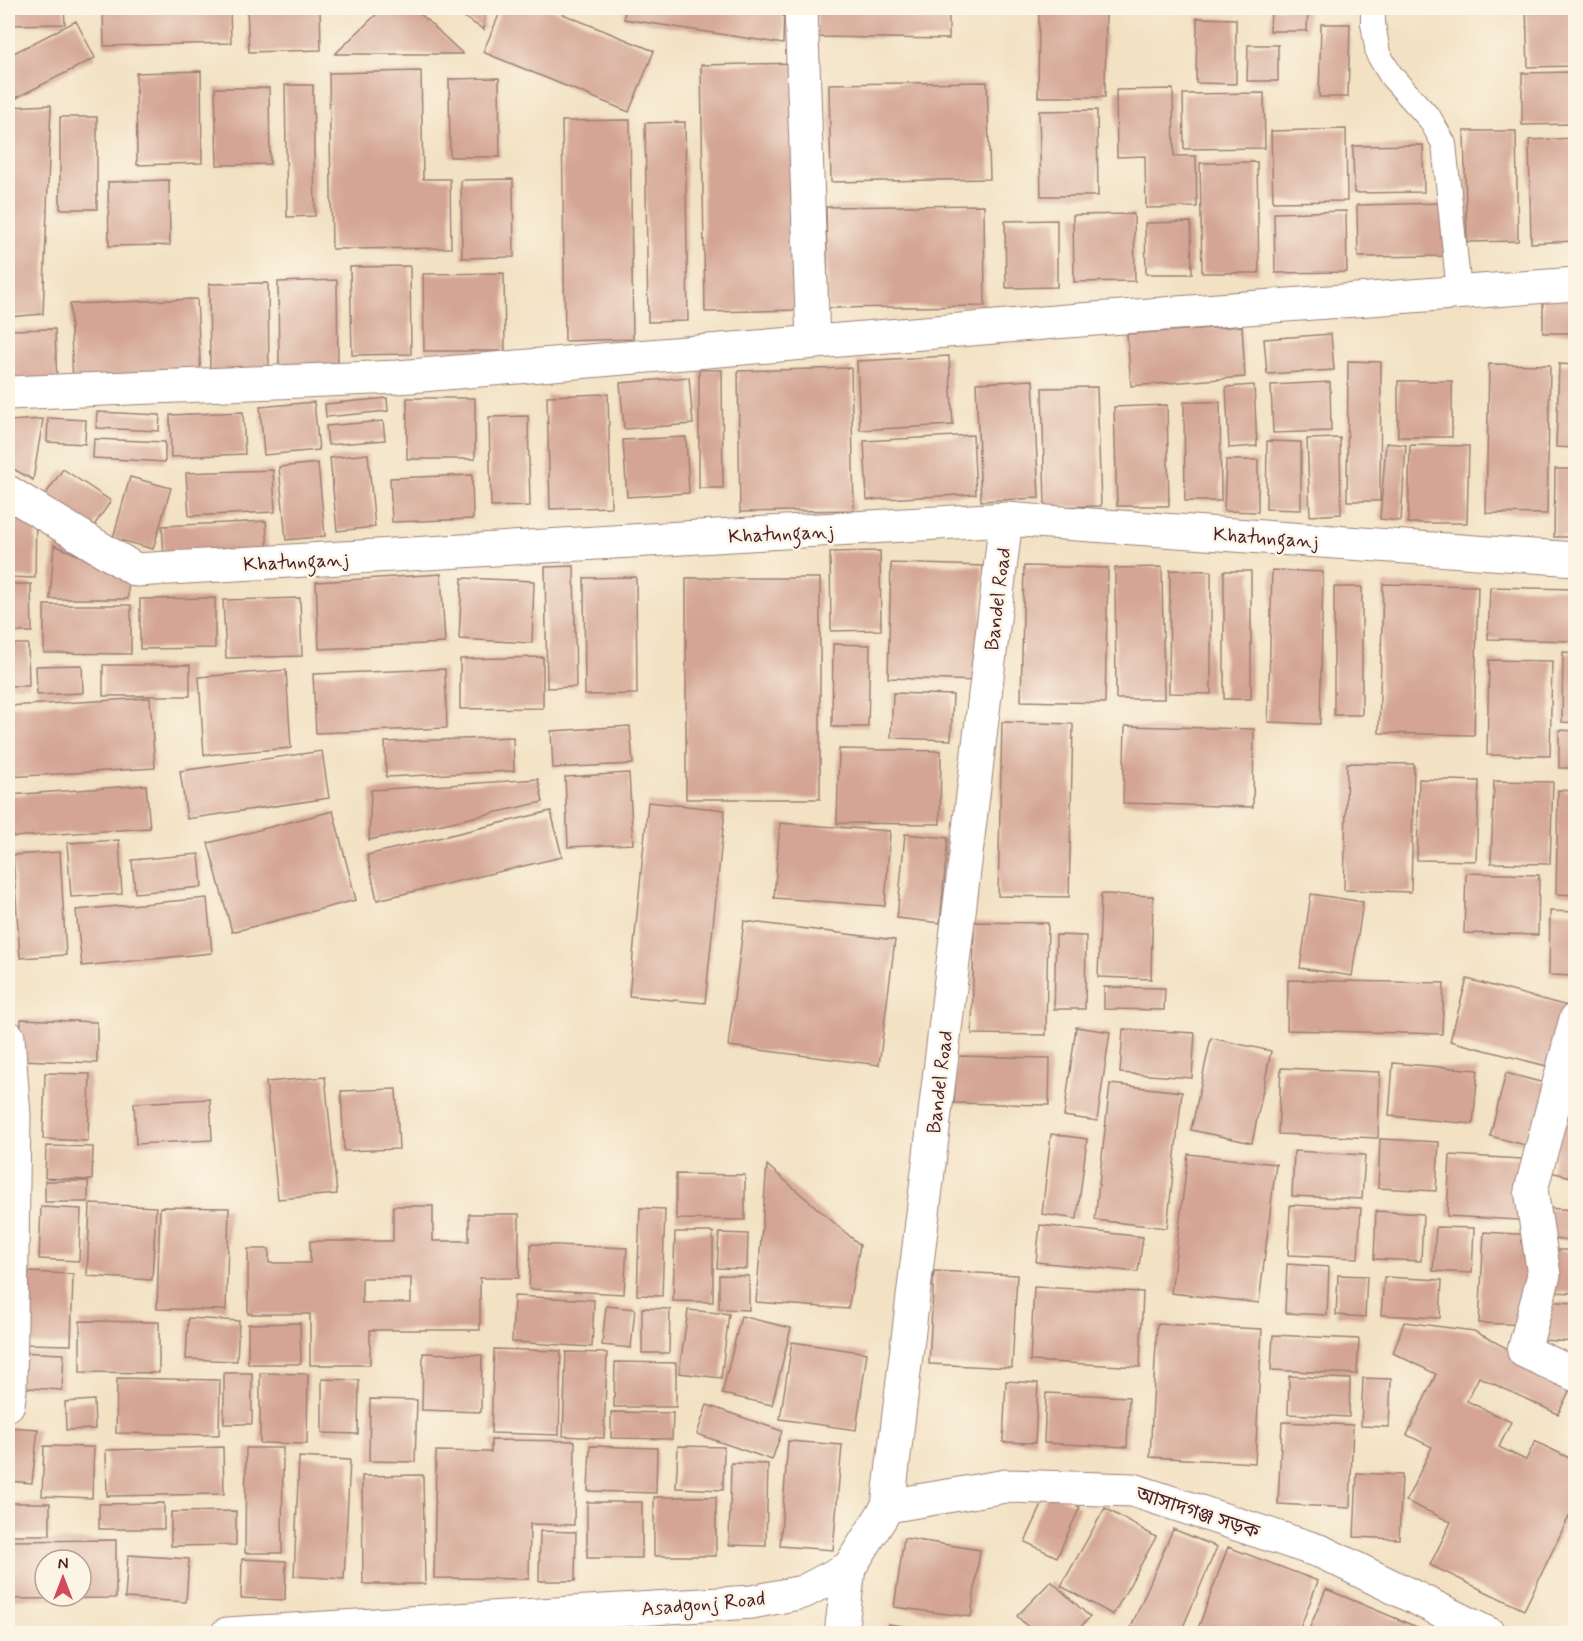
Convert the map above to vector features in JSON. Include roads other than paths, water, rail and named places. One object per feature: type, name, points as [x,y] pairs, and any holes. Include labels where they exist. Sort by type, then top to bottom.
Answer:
[{"type":"street","points":[[801,8],[813,342]]},
{"type":"street","points":[[8,393],[398,377],[813,342],[1575,284]]},
{"type":"street","name":"Khatunganj","points":[[8,492],[136,570],[1006,519],[1575,559]]},
{"type":"street","name":"Bandel Road","points":[[841,1634],[849,1568],[888,1506],[1006,519]]},
{"type":"street","points":[[1575,1019],[1532,1190],[1544,1275],[1524,1351],[1575,1376]]},
{"type":"street","points":[[8,1037],[14,1115],[8,1404]]},
{"type":"street","name":"আসাদগঞ্জ সড়ক","points":[[888,1506],[1006,1486],[1133,1490],[1322,1552],[1489,1634]]},
{"type":"street","name":"Asadgonj Road","points":[[227,1634],[752,1602],[803,1592],[849,1568]]},
{"type":"lane","points":[[1374,8],[1373,23],[1378,54],[1392,77],[1430,118],[1444,144],[1459,292]]}]
